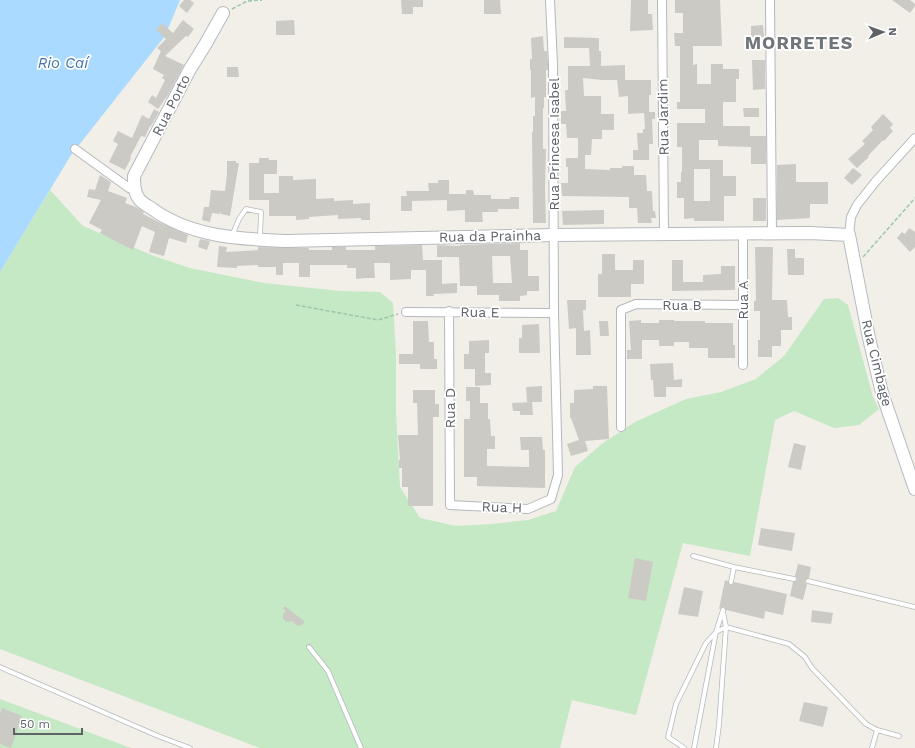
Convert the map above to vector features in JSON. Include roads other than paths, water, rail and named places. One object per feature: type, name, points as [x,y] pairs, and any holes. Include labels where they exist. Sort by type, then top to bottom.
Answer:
[{"type":"street","name":"Rua Princesa Isabel","points":[[550,0],[553,64],[554,313]]},
{"type":"street","name":"Rua Jardim","points":[[662,0],[664,234]]},
{"type":"street","points":[[770,0],[772,234]]},
{"type":"street","name":"Rua Porto","points":[[134,187],[134,176],[190,69],[223,13]]},
{"type":"street","points":[[849,235],[851,217],[858,206],[876,181],[915,138]]},
{"type":"street","points":[[75,149],[129,188],[134,187]]},
{"type":"street","name":"Rua da Prainha","points":[[134,187],[140,200],[161,216],[193,229],[214,235],[260,240],[286,241],[554,234],[849,235]]},
{"type":"street","name":"Rua A","points":[[742,234],[743,365]]},
{"type":"street","name":"Rua Cimbage","points":[[849,235],[869,338],[882,393],[915,489]]},
{"type":"street","name":"Rua B","points":[[621,427],[621,310],[636,304],[743,305]]},
{"type":"street","name":"Rua E","points":[[406,312],[449,311],[554,313]]},
{"type":"street","name":"Rua D","points":[[449,311],[450,505]]},
{"type":"street","name":"Rua H","points":[[450,505],[528,509],[551,499],[558,475],[554,313]]},
{"type":"lane","points":[[231,238],[239,219],[246,209],[261,212],[260,240]]},
{"type":"lane","points":[[693,556],[734,567],[794,578]]},
{"type":"lane","points":[[731,582],[734,567]]},
{"type":"lane","points":[[808,581],[915,607]]},
{"type":"lane","points":[[694,748],[716,632],[723,610],[726,627],[720,725],[716,748]]},
{"type":"lane","points":[[684,748],[668,737],[676,704],[706,643],[716,632],[726,627],[789,644],[805,657],[812,668],[866,724],[877,730],[899,736]]},
{"type":"lane","points":[[309,647],[328,671],[361,748]]},
{"type":"lane","points":[[0,667],[158,736],[190,748]]},
{"type":"lane","points":[[872,748],[877,730]]},
{"type":"water","name":"Rio Caí","points":[[0,0],[180,0],[165,36],[71,155],[0,272]]},
{"type":"district","name":"MORRETES","points":[[799,42]]}]
